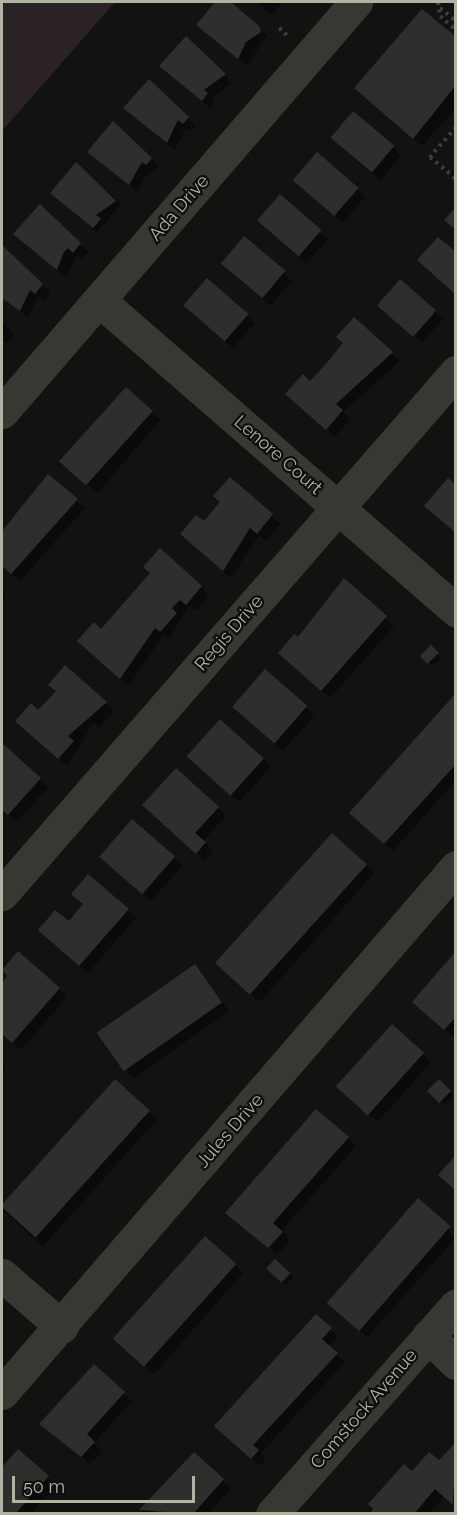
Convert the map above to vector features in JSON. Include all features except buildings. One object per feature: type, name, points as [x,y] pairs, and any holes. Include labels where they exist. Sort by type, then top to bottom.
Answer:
[{"type":"street","name":"Ada Drive","points":[[2,412],[356,2]]},
{"type":"street","name":"Lenore Court","points":[[100,301],[456,611]]},
{"type":"street","name":"Regis Drive","points":[[2,894],[456,372]]},
{"type":"street","name":"Jules Drive","points":[[2,1393],[62,1327],[456,867]]},
{"type":"street","points":[[2,1275],[62,1327]]},
{"type":"street","name":"Comstock Avenue","points":[[272,1514],[456,1305]]},
{"type":"street","points":[[428,1336],[456,1363]]},
{"type":"path","points":[[438,2],[440,16],[456,30]]},
{"type":"path","points":[[440,8],[456,21]]},
{"type":"path","points":[[456,127],[430,157],[456,179]]},
{"type":"shaded area","points":[[2,2],[115,2],[2,131]]}]
